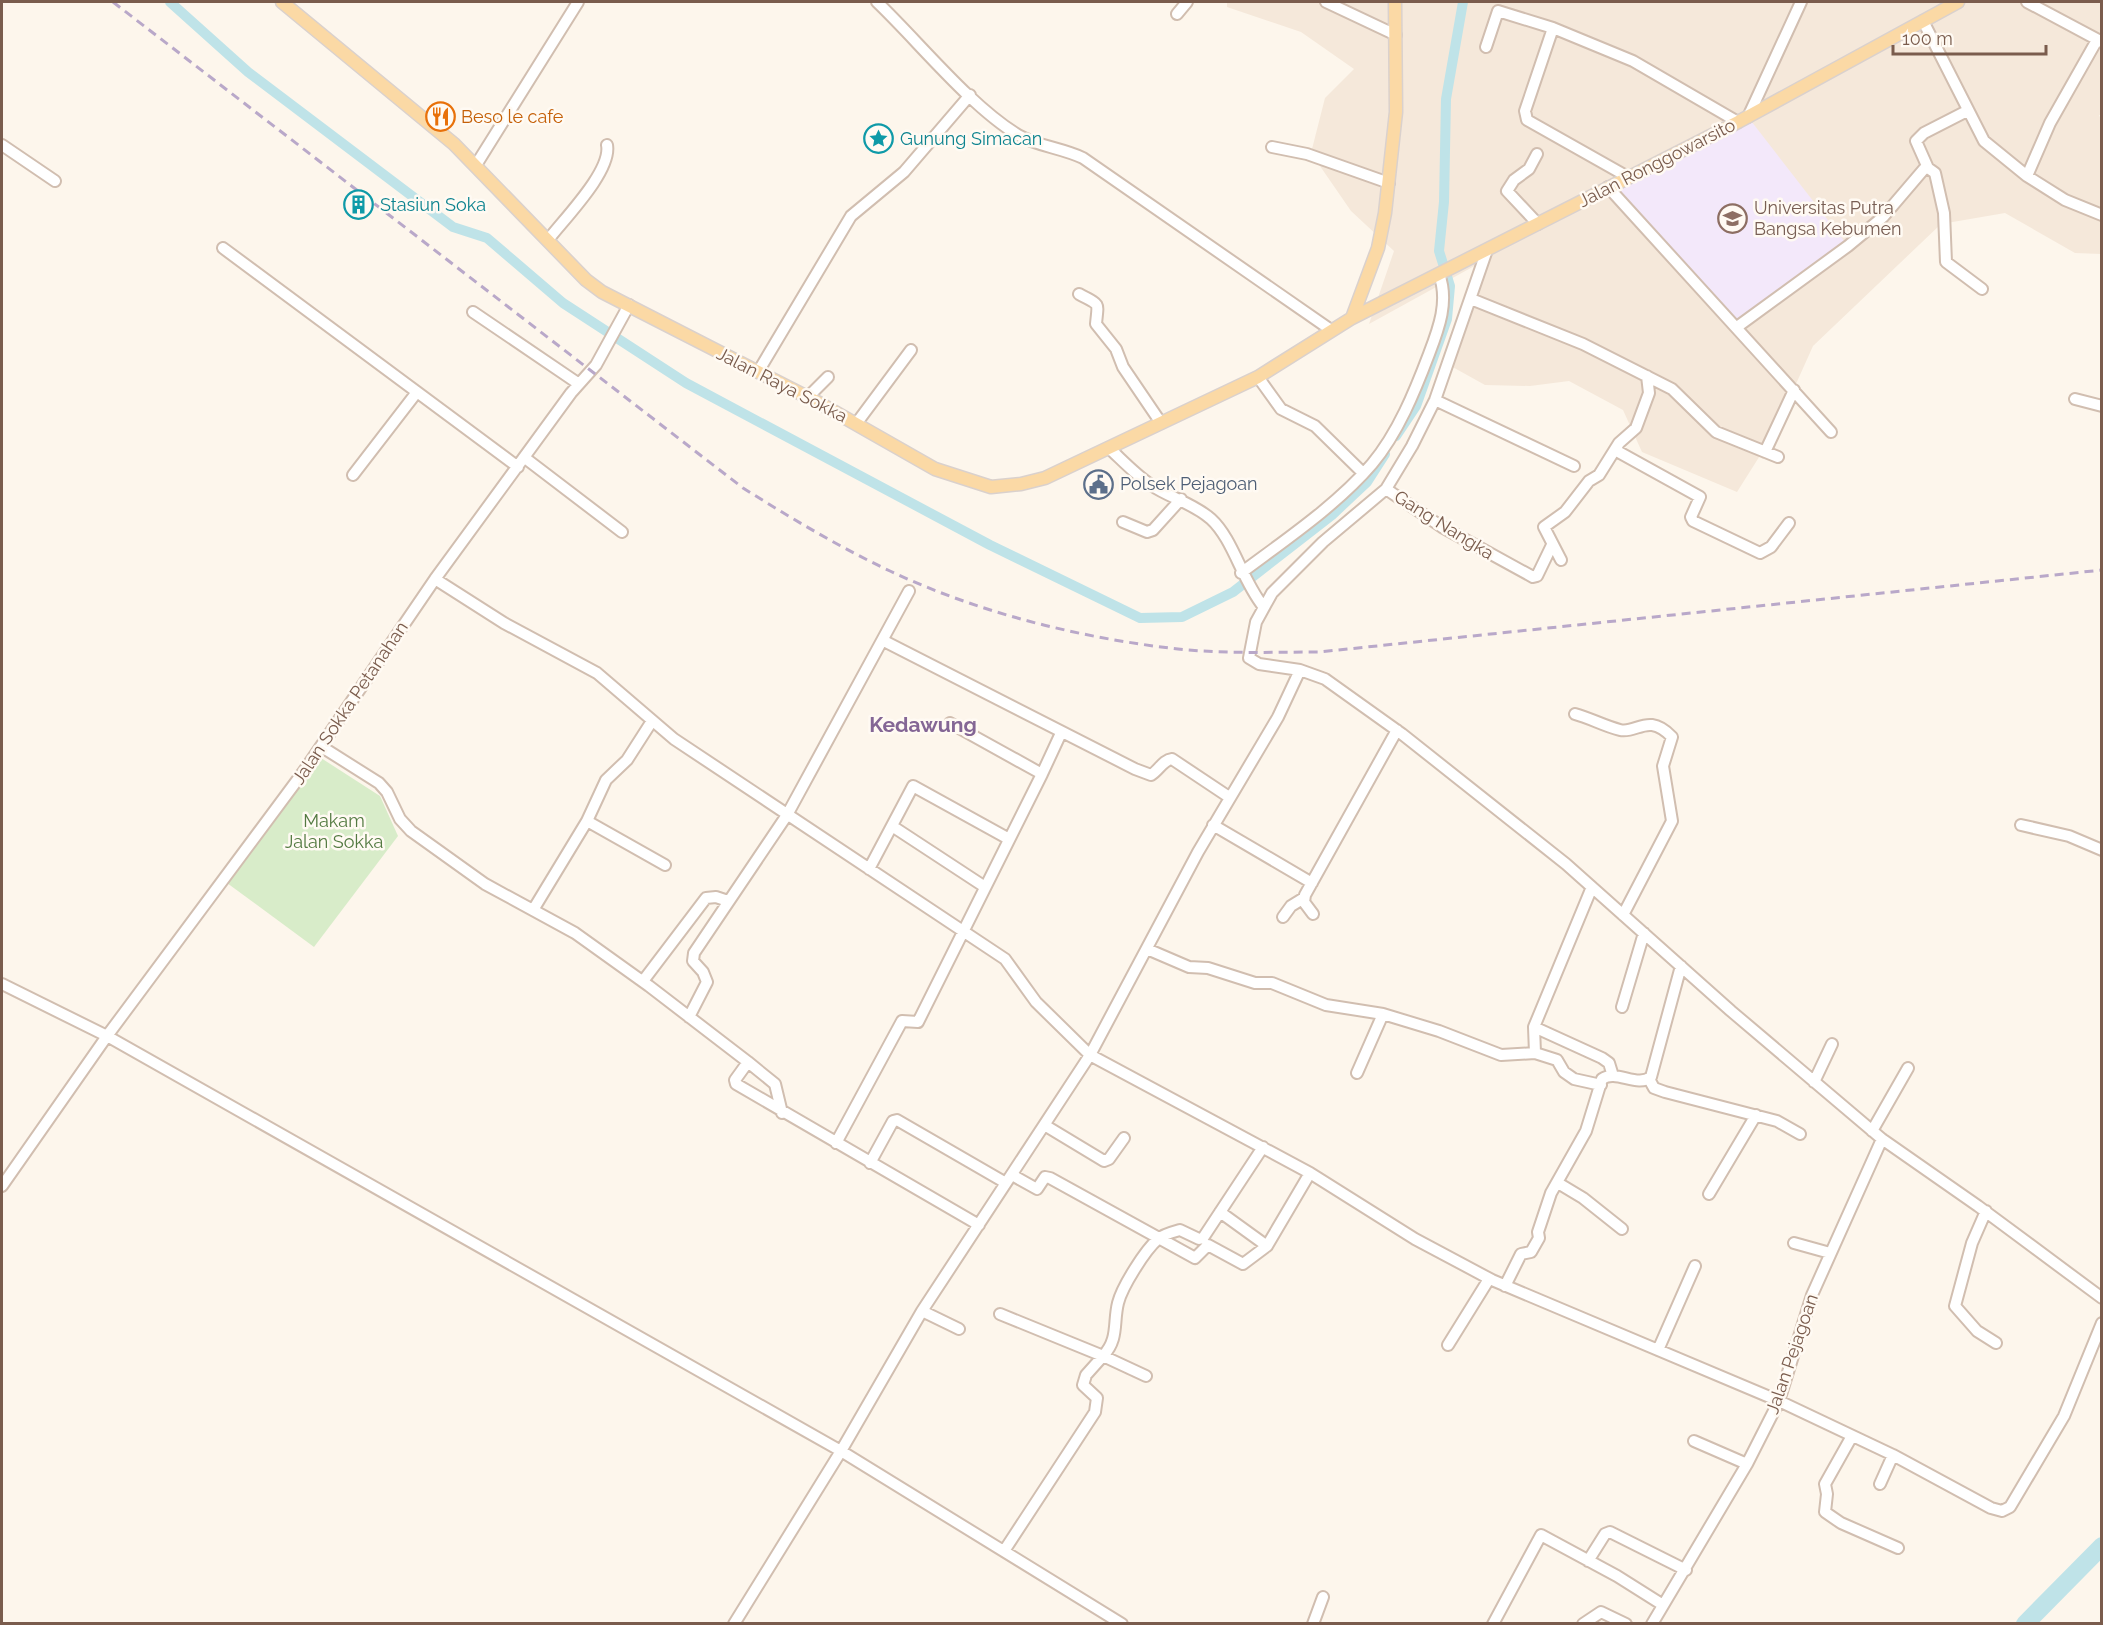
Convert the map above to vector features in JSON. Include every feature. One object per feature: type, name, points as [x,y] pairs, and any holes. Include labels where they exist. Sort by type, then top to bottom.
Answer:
[{"type":"main road","name":"Jalan Raya Sokka","points":[[282,2],[476,165],[586,279],[629,305],[808,397],[935,469],[991,487],[1045,478],[1258,377],[1352,318]]},
{"type":"main road","points":[[1352,318],[1378,248],[1389,183],[1396,112],[1395,2]]},
{"type":"main road","name":"Jalan Ronggowarsito","points":[[1352,318],[1376,308],[1454,265],[1743,119],[1958,2]]},
{"type":"main road","points":[[1363,289],[1376,308]]},
{"type":"street","points":[[476,165],[578,2]]},
{"type":"street","points":[[876,2],[970,95],[1020,136],[1069,151],[1134,190],[1331,330]]},
{"type":"street","points":[[1177,14],[1187,2]]},
{"type":"street","points":[[1326,2],[1396,35]]},
{"type":"street","points":[[1486,46],[1498,11],[1553,28],[1633,61],[1743,119],[1798,2]]},
{"type":"street","points":[[2026,2],[2099,41],[2050,123],[2027,176]]},
{"type":"street","points":[[1923,21],[1984,141],[2027,176],[2066,200],[2102,215]]},
{"type":"street","points":[[1553,28],[1525,111],[1527,120],[1628,177]]},
{"type":"street","points":[[758,372],[851,216],[904,172],[970,95]]},
{"type":"street","points":[[1967,111],[1924,133],[1916,141],[1928,168],[1935,172],[1944,213],[1946,262],[1982,289]]},
{"type":"street","points":[[2,145],[55,181]]},
{"type":"street","points":[[548,240],[599,175],[606,163],[607,145]]},
{"type":"street","points":[[1272,147],[1308,154],[1389,183]]},
{"type":"street","points":[[1537,154],[1529,168],[1509,186],[1507,191],[1538,224]]},
{"type":"street","points":[[1737,327],[1857,239],[1883,217],[1928,168]]},
{"type":"street","points":[[1608,188],[1832,432]]},
{"type":"street","points":[[223,248],[417,392],[622,532]]},
{"type":"street","points":[[1487,250],[1435,400],[1412,446],[1386,489],[1323,542],[1272,593],[1256,622],[1249,658],[1259,664],[1300,670],[1327,680],[1397,730],[1592,887],[1872,1131],[1986,1211],[2102,1298]]},
{"type":"street","points":[[1242,574],[1317,516],[1371,465],[1385,445],[1417,385],[1437,334],[1443,306],[1443,286],[1440,273]]},
{"type":"street","points":[[1079,294],[1097,305],[1099,310],[1096,324],[1116,349],[1123,367],[1161,423]]},
{"type":"street","points":[[1471,299],[1572,339],[1647,376],[1677,393],[1716,432],[1778,457]]},
{"type":"street","name":"Jalan Sokka Petanahan","points":[[2,1186],[107,1036],[322,747],[435,579],[579,384],[596,365],[629,305]]},
{"type":"street","points":[[473,312],[579,384]]},
{"type":"street","points":[[856,424],[912,350]]},
{"type":"street","points":[[1562,560],[1544,527],[1565,512],[1589,481],[1599,475],[1623,439],[1636,428],[1649,393],[1647,376]]},
{"type":"street","points":[[1258,377],[1281,409],[1315,426],[1362,472]]},
{"type":"street","points":[[808,397],[828,378]]},
{"type":"street","points":[[1766,452],[1794,390]]},
{"type":"street","points":[[353,475],[417,392]]},
{"type":"street","points":[[2075,399],[2102,406]]},
{"type":"street","points":[[1435,400],[1574,466]]},
{"type":"street","points":[[1109,448],[1154,487],[1181,499],[1211,519],[1221,531],[1252,592],[1263,606]]},
{"type":"street","points":[[1615,450],[1700,497],[1691,517],[1694,521],[1760,553],[1771,548],[1789,523]]},
{"type":"street","name":"Gang Nangka","points":[[1386,489],[1442,527],[1535,577],[1552,545]]},
{"type":"street","points":[[1123,522],[1147,532],[1153,530],[1181,499]]},
{"type":"street","points":[[435,579],[504,623],[597,673],[674,739],[1011,964],[1033,998],[1090,1055],[1310,1173],[1414,1239],[1489,1279],[1779,1401],[1893,1455],[1991,1508],[2002,1511],[2010,1508],[2064,1416],[2102,1323]]},
{"type":"street","points":[[689,1017],[707,982],[704,972],[693,961],[694,953],[787,815],[884,641],[909,591]]},
{"type":"street","points":[[884,641],[1061,733],[1151,775],[1159,771],[1164,762],[1172,759],[1229,797]]},
{"type":"street","points":[[734,1623],[841,1451],[922,1311],[1046,1126],[1090,1055],[1229,797],[1278,717],[1300,670]]},
{"type":"street","points":[[1575,714],[1623,730],[1648,724],[1672,737],[1664,766],[1672,820],[1623,915]]},
{"type":"street","points":[[533,910],[587,822],[606,780],[627,760],[652,721]]},
{"type":"street","points":[[950,723],[1042,774]]},
{"type":"street","points":[[1283,917],[1292,906],[1304,898],[1397,730]]},
{"type":"street","points":[[836,1143],[902,1021],[918,1022],[1061,733]]},
{"type":"street","points":[[322,747],[379,783],[387,792],[400,819],[411,831],[485,884],[574,933],[643,981],[748,1062],[775,1084],[778,1106],[782,1113]]},
{"type":"street","points":[[869,869],[913,786],[1009,839]]},
{"type":"street","points":[[587,822],[665,865]]},
{"type":"street","points":[[1214,825],[1312,883]]},
{"type":"street","points":[[2021,825],[2069,836],[2102,850]]},
{"type":"street","points":[[892,826],[985,887]]},
{"type":"street","points":[[1535,1053],[1534,1027],[1592,887]]},
{"type":"street","points":[[643,981],[706,898],[716,897],[728,902]]},
{"type":"street","points":[[1304,898],[1305,905],[1313,914]]},
{"type":"street","points":[[1622,1007],[1644,933]]},
{"type":"street","points":[[1147,949],[1181,964],[1214,969],[1243,981],[1272,983],[1326,1005],[1383,1014],[1439,1031],[1501,1055],[1535,1053],[1557,1060],[1564,1072],[1574,1078],[1601,1085]]},
{"type":"street","points":[[1648,1079],[1654,1068],[1681,966]]},
{"type":"street","points":[[2,984],[107,1036],[841,1451],[1122,1623]]},
{"type":"street","points":[[1357,1073],[1383,1014]]},
{"type":"street","points":[[1534,1027],[1602,1058],[1609,1063],[1613,1076]]},
{"type":"street","points":[[1814,1082],[1832,1044]]},
{"type":"street","points":[[748,1062],[735,1080],[736,1084],[782,1113],[979,1225]]},
{"type":"street","points":[[1872,1131],[1908,1068]]},
{"type":"street","points":[[1505,1286],[1521,1254],[1531,1252],[1537,1242],[1543,1216],[1558,1183],[1582,1141],[1601,1085],[1607,1076],[1623,1079],[1648,1079]]},
{"type":"street","points":[[1648,1079],[1654,1088],[1680,1097],[1777,1121],[1800,1134]]},
{"type":"street","points":[[1709,1194],[1756,1115]]},
{"type":"street","points":[[870,1163],[893,1121],[897,1120],[1009,1179],[1037,1189],[1045,1177],[1050,1178],[1195,1258],[1208,1245],[1213,1245],[1243,1264],[1267,1246],[1310,1173]]},
{"type":"street","points":[[1046,1126],[1104,1161],[1109,1159],[1124,1138]]},
{"type":"street","name":"Jalan Pejagoan","points":[[1652,1623],[1686,1570],[1747,1464],[1779,1401],[1812,1295],[1882,1139]]},
{"type":"street","points":[[1004,1551],[1095,1412],[1097,1398],[1083,1385],[1083,1379],[1103,1356],[1115,1337],[1117,1307],[1125,1286],[1158,1239],[1180,1230],[1201,1239],[1263,1147]]},
{"type":"street","points":[[1558,1183],[1583,1198],[1622,1229]]},
{"type":"street","points":[[1986,1211],[1972,1244],[1955,1306],[1977,1331],[1996,1343]]},
{"type":"street","points":[[1220,1212],[1267,1246]]},
{"type":"street","points":[[1794,1243],[1830,1252]]},
{"type":"street","points":[[1658,1350],[1695,1266]]},
{"type":"street","points":[[1448,1345],[1489,1279]]},
{"type":"street","points":[[922,1311],[959,1329]]},
{"type":"street","points":[[1000,1314],[1146,1376]]},
{"type":"street","points":[[1852,1436],[1826,1484],[1825,1512],[1841,1523],[1898,1548]]},
{"type":"street","points":[[1694,1441],[1747,1464]]},
{"type":"street","points":[[1880,1484],[1893,1455]]},
{"type":"street","points":[[1588,1560],[1605,1534],[1610,1532],[1686,1570]]},
{"type":"street","points":[[1493,1623],[1541,1535],[1663,1605]]},
{"type":"street","points":[[1313,1623],[1323,1597]]},
{"type":"street","points":[[1583,1623],[1601,1612],[1626,1623]]},
{"type":"shaded area","points":[[1227,2],[2101,2],[2102,115],[2099,115],[2102,122],[2101,254],[2075,253],[2005,213],[1941,224],[1813,346],[1773,435],[1737,492],[1642,452],[1623,410],[1569,381],[1530,386],[1485,385],[1449,365],[1478,264],[1369,324],[1394,251],[1351,211],[1311,153],[1325,98],[1354,69],[1301,32],[1227,7]]},
{"type":"shaded area","name":"Universitas Putra Bangsa Kebumen","points":[[1748,117],[1848,246],[1744,329],[1614,190]]},
{"type":"green space","name":"Makam Jalan Sokka","points":[[321,758],[380,796],[398,836],[314,947],[227,883]]},
{"type":"waterway","points":[[170,2],[248,72],[453,227],[487,238],[563,303],[686,383],[990,545],[1140,618],[1182,617],[1233,592],[1332,515],[1367,482],[1385,454]]},
{"type":"waterway","points":[[1396,436],[1416,406],[1447,319],[1450,286],[1439,251],[1444,202],[1446,99],[1463,2]]},
{"type":"waterway","points":[[2025,1624],[2102,1546]]},
{"type":"railway","points":[[113,2],[743,488],[815,532],[890,571],[959,599],[1031,622],[1104,638],[1196,651],[1319,652],[2102,570]]},
{"type":"place","name":"Beso le cafe","points":[[440,117]]},
{"type":"place","name":"Gunung Simacan","points":[[879,139]]},
{"type":"place","name":"Stasiun Soka","points":[[359,205]]},
{"type":"place","name":"Universitas Putra Bangsa Kebumen","points":[[1733,218]]},
{"type":"place","name":"Polsek Pejagoan","points":[[1099,484]]},
{"type":"district","name":"Kedawung","points":[[923,725]]}]
